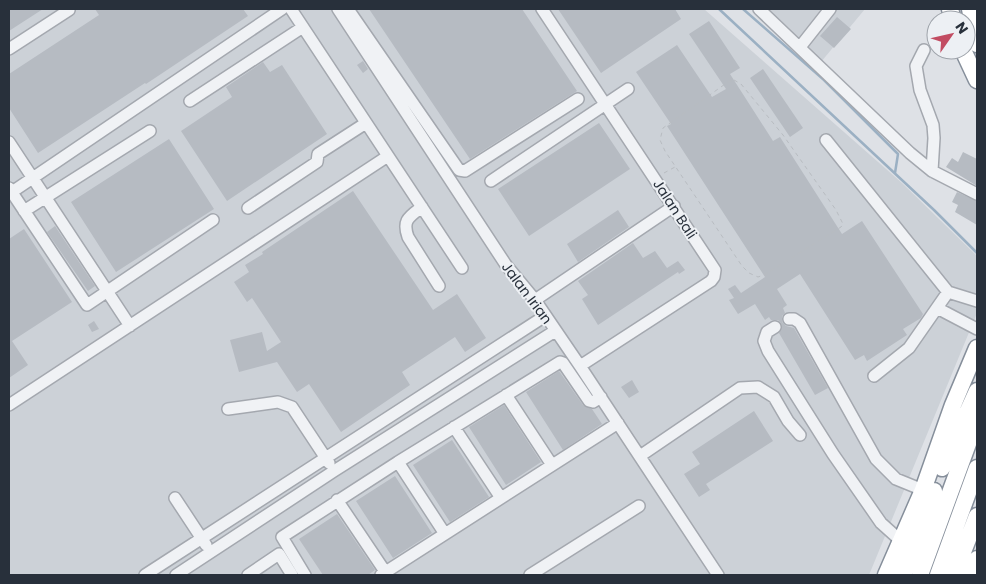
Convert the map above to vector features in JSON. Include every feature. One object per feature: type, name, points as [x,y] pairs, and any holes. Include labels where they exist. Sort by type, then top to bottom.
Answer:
[{"type":"highway","points":[[970,9],[977,44]]},
{"type":"highway","points":[[968,60],[977,80]]},
{"type":"highway","points":[[886,575],[896,537],[916,487],[977,348]]},
{"type":"highway","points":[[903,575],[947,454],[977,391]]},
{"type":"highway","points":[[920,575],[977,419]]},
{"type":"highway","points":[[938,575],[977,468]]},
{"type":"highway","points":[[954,575],[977,516]]},
{"type":"highway","points":[[971,572],[977,534]]},
{"type":"lane","points":[[214,220],[87,305],[10,191],[33,178],[282,9]]},
{"type":"lane","points":[[291,9],[462,268]]},
{"type":"lane","name":"Jalan Irian","points":[[338,9],[506,266],[556,330],[718,575]]},
{"type":"lane","points":[[348,9],[459,170],[465,171],[578,99]]},
{"type":"lane","name":"Jalan Bali","points":[[542,9],[715,270],[714,277],[703,286],[580,366]]},
{"type":"lane","points":[[759,9],[910,153],[932,171],[977,194]]},
{"type":"lane","points":[[800,47],[830,9]]},
{"type":"lane","points":[[9,49],[69,10]]},
{"type":"lane","points":[[190,101],[303,27]]},
{"type":"lane","points":[[924,50],[916,66],[920,90],[932,125],[934,138],[932,171]]},
{"type":"lane","points":[[491,181],[628,89]]},
{"type":"lane","points":[[248,208],[317,162],[318,154],[366,123]]},
{"type":"lane","points":[[24,211],[150,131]]},
{"type":"lane","points":[[826,140],[953,294],[977,301]]},
{"type":"lane","points":[[9,142],[130,326]]},
{"type":"lane","points":[[9,406],[388,156]]},
{"type":"lane","points":[[534,300],[674,206]]},
{"type":"lane","points":[[422,207],[408,219],[405,230],[438,286]]},
{"type":"lane","points":[[874,376],[909,348],[937,308],[953,294]]},
{"type":"lane","points":[[937,308],[977,329]]},
{"type":"lane","points":[[145,575],[545,316]]},
{"type":"lane","points":[[789,319],[794,319],[800,323],[872,453],[880,464],[896,479],[916,487]]},
{"type":"lane","points":[[775,327],[767,332],[764,341],[768,351],[833,454],[881,523],[896,537]]},
{"type":"lane","points":[[176,575],[334,471],[556,330]]},
{"type":"lane","points":[[305,575],[282,537],[337,500],[560,362],[563,363],[590,401],[592,402],[601,397]]},
{"type":"lane","points":[[640,456],[740,388],[758,387],[774,397],[800,435]]},
{"type":"lane","points":[[506,395],[552,465]]},
{"type":"lane","points":[[228,409],[278,402],[292,406],[334,471]]},
{"type":"lane","points":[[337,500],[383,574],[618,423]]},
{"type":"lane","points":[[454,427],[501,498]]},
{"type":"lane","points":[[398,462],[445,534]]},
{"type":"lane","points":[[175,498],[211,553]]},
{"type":"lane","points":[[530,575],[639,506]]},
{"type":"lane","points":[[248,575],[279,554],[292,575]]},
{"type":"path","points":[[738,81],[782,135],[836,210],[843,224],[764,275],[754,276],[742,266],[675,167],[660,140],[663,128],[728,82],[738,81]]},
{"type":"path","points":[[654,178],[675,167]]},
{"type":"shaded area","points":[[9,9],[704,9],[902,183],[977,256],[977,313],[869,575],[9,575]]},
{"type":"shaded area","points":[[767,9],[865,9],[821,62]]},
{"type":"building","points":[[9,9],[43,9],[9,31]]},
{"type":"building","points":[[95,9],[243,9],[248,16],[38,153],[9,108],[9,74],[99,15]]},
{"type":"building","points":[[369,9],[522,9],[577,91],[470,159]]},
{"type":"building","points":[[558,9],[675,9],[681,19],[601,73]]},
{"type":"building","points":[[837,17],[851,29],[834,48],[820,36]]},
{"type":"building","points":[[709,21],[740,68],[730,74],[773,141],[780,137],[842,234],[862,221],[923,314],[921,318],[903,329],[907,335],[867,361],[864,355],[855,360],[800,274],[777,289],[787,305],[783,308],[785,313],[782,316],[782,322],[786,326],[794,328],[828,388],[815,395],[779,333],[782,327],[781,323],[778,320],[771,320],[769,317],[765,320],[755,304],[738,314],[729,300],[734,298],[728,289],[735,285],[741,293],[765,277],[667,126],[671,124],[636,72],[677,45],[712,97],[726,89],[689,34]]},
{"type":"building","points":[[363,61],[368,69],[363,73],[357,65]]},
{"type":"building","points":[[263,62],[270,72],[282,65],[327,134],[227,201],[181,131],[232,97],[226,87]]},
{"type":"building","points":[[763,69],[803,128],[790,137],[750,78]]},
{"type":"building","points":[[599,123],[630,169],[529,236],[498,189]]},
{"type":"building","points":[[169,139],[214,209],[116,272],[71,202]]},
{"type":"building","points":[[963,152],[977,159],[977,186],[946,167],[952,158],[958,162]]},
{"type":"building","points":[[353,191],[433,310],[457,294],[486,338],[465,352],[455,337],[402,372],[410,385],[341,432],[309,384],[297,392],[277,362],[239,372],[230,340],[262,332],[267,351],[281,342],[252,298],[247,302],[234,282],[249,272],[245,265],[263,254],[262,252]]},
{"type":"building","points":[[957,192],[977,201],[977,225],[955,212],[958,205],[952,202]]},
{"type":"building","points":[[618,210],[629,227],[578,262],[567,244]]},
{"type":"building","points":[[55,226],[95,286],[88,291],[47,232]]},
{"type":"building","points":[[24,229],[72,302],[12,341],[28,365],[9,378],[9,239]]},
{"type":"building","points":[[633,243],[643,258],[655,251],[667,268],[678,261],[685,270],[679,274],[678,272],[598,325],[582,299],[588,295],[578,281]]},
{"type":"building","points":[[94,321],[99,329],[92,332],[88,325]]},
{"type":"building","points":[[559,371],[583,405],[592,409],[602,424],[563,450],[526,392]]},
{"type":"building","points":[[632,380],[639,392],[629,398],[621,387]]},
{"type":"building","points":[[504,405],[541,462],[506,485],[469,427]]},
{"type":"building","points":[[754,411],[773,441],[706,484],[710,490],[699,497],[684,474],[700,464],[692,452]]},
{"type":"building","points":[[452,440],[489,497],[450,522],[413,465]]},
{"type":"building","points":[[395,476],[432,533],[393,558],[356,501]]},
{"type":"building","points":[[337,514],[375,570],[368,575],[323,575],[299,539]]},
{"type":"waterway","points":[[719,9],[934,210],[977,253]]},
{"type":"waterway","points":[[743,9],[824,80],[898,154],[895,173]]}]
